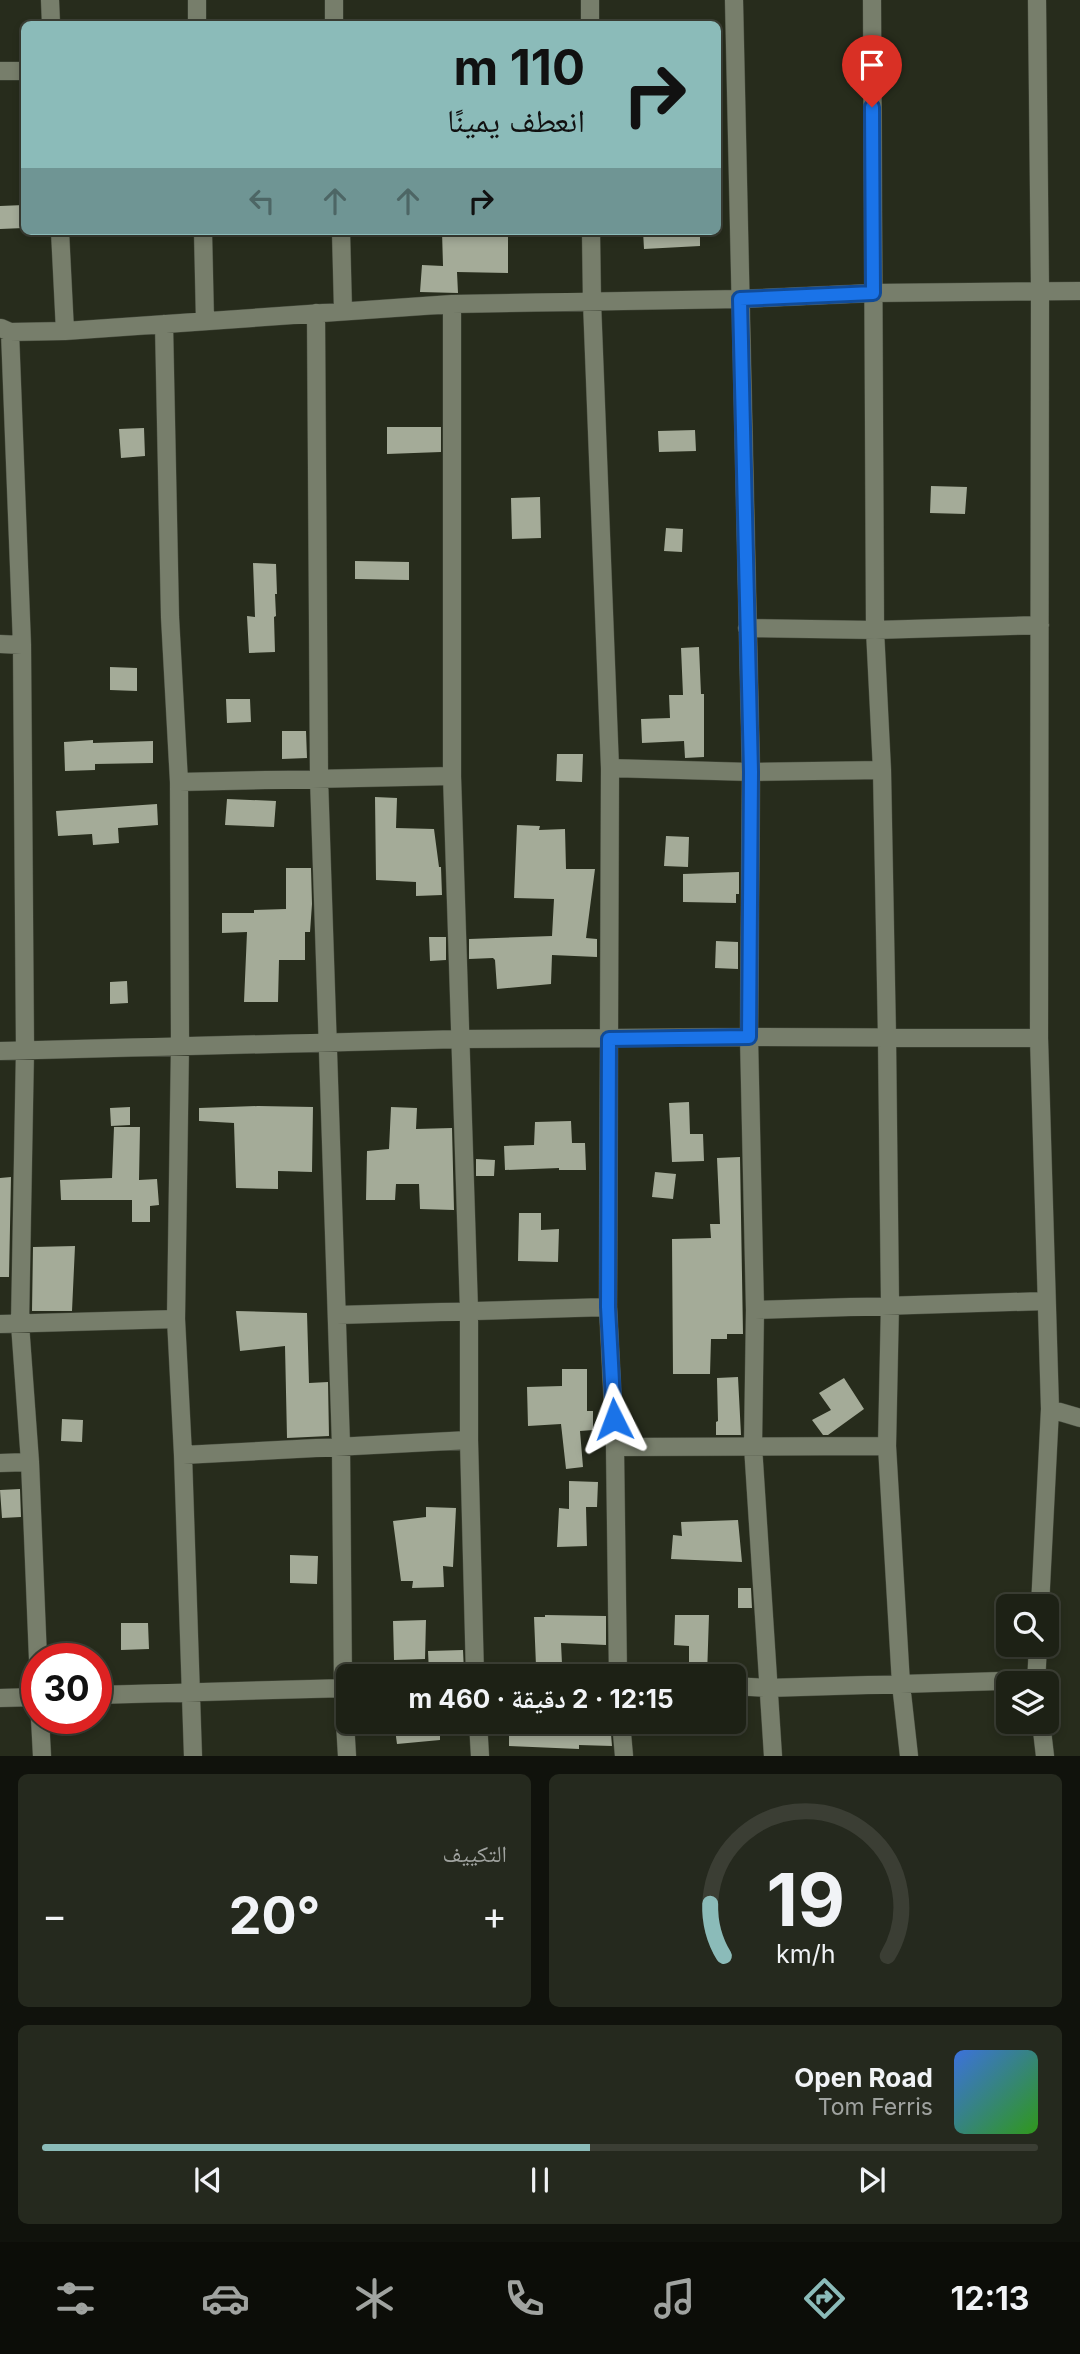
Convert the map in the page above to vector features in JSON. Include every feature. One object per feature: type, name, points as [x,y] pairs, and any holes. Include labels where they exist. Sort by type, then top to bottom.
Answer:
[{"type":"street","points":[[50,0],[51,21]]},
{"type":"street","points":[[197,0],[197,21]]},
{"type":"street","points":[[334,0],[334,21]]},
{"type":"street","points":[[590,0],[590,21]]},
{"type":"street","points":[[734,0],[751,772],[749,1037],[755,1310],[753,1446],[773,1755]]},
{"type":"street","points":[[872,0],[874,630],[882,769],[887,1037],[890,1304],[887,1446],[901,1684],[909,1755]]},
{"type":"street","points":[[1037,0],[1040,290],[1039,1038],[1049,1409],[1041,1594]]},
{"type":"street","points":[[0,71],[21,71]]},
{"type":"street","points":[[60,235],[65,331]]},
{"type":"street","points":[[203,235],[205,321]]},
{"type":"street","points":[[341,235],[343,310]]},
{"type":"street","points":[[592,235],[592,302],[610,768],[608,1307],[615,1447],[618,1664]]},
{"type":"street","points":[[37,1643],[30,1462],[20,1324],[25,1050],[22,645],[5,330],[65,331],[452,304],[740,299],[873,293],[1080,291]]},
{"type":"street","points":[[452,304],[452,776],[469,1310],[475,1664]]},
{"type":"street","points":[[316,313],[319,778],[346,1664]]},
{"type":"street","points":[[164,324],[170,617],[179,782],[180,1045],[176,1319],[193,1755]]},
{"type":"street","points":[[747,628],[874,630],[1040,625]]},
{"type":"street","points":[[0,644],[22,645]]},
{"type":"street","points":[[610,768],[751,772],[882,769]]},
{"type":"street","points":[[179,782],[452,776]]},
{"type":"street","points":[[0,1051],[462,1039],[1039,1038]]},
{"type":"street","points":[[755,1310],[1045,1301]]},
{"type":"street","points":[[337,1315],[608,1307]]},
{"type":"street","points":[[0,1324],[176,1319]]},
{"type":"street","points":[[1049,1409],[1080,1418]]},
{"type":"street","points":[[183,1455],[469,1440]]},
{"type":"street","points":[[615,1447],[887,1446]]},
{"type":"street","points":[[0,1463],[30,1462]]},
{"type":"street","points":[[746,1687],[996,1683]]},
{"type":"street","points":[[112,1694],[336,1688]]},
{"type":"street","points":[[0,1698],[21,1697]]},
{"type":"street","points":[[41,1734],[42,1755]]},
{"type":"street","points":[[347,1734],[347,1755]]},
{"type":"street","points":[[479,1734],[480,1755]]},
{"type":"street","points":[[622,1734],[624,1755]]},
{"type":"street","points":[[1042,1734],[1045,1755]]},
{"type":"building","points":[[21,205],[21,228],[0,229],[0,206]]},
{"type":"building","points":[[442,235],[508,235],[508,273],[457,272],[458,293],[420,292],[422,265],[443,266]]},
{"type":"building","points":[[643,235],[700,235],[700,246],[644,249]]},
{"type":"building","points":[[387,427],[441,427],[441,452],[387,454]]},
{"type":"building","points":[[144,428],[145,456],[121,458],[119,429]]},
{"type":"building","points":[[695,430],[696,451],[659,452],[658,431]]},
{"type":"building","points":[[931,486],[967,487],[965,514],[930,513]]},
{"type":"building","points":[[540,497],[541,538],[512,539],[511,498]]},
{"type":"building","points":[[666,528],[683,529],[682,552],[664,551]]},
{"type":"building","points":[[355,561],[409,562],[409,580],[355,579]]},
{"type":"building","points":[[253,563],[276,564],[275,652],[249,653],[247,616],[255,617]]},
{"type":"building","points":[[699,647],[701,694],[704,694],[704,757],[685,758],[684,741],[642,743],[641,719],[670,718],[669,695],[683,695],[681,648]]},
{"type":"building","points":[[110,667],[137,668],[137,691],[110,690]]},
{"type":"building","points":[[226,699],[250,699],[251,722],[227,723]]},
{"type":"building","points":[[282,731],[306,731],[307,758],[282,759]]},
{"type":"building","points":[[93,740],[93,743],[153,741],[153,763],[95,764],[95,770],[65,771],[64,742]]},
{"type":"building","points":[[557,754],[583,754],[582,782],[556,781]]},
{"type":"building","points":[[375,797],[397,798],[396,828],[434,829],[441,867],[442,895],[416,896],[416,882],[376,880]]},
{"type":"building","points":[[227,799],[276,801],[274,827],[225,825]]},
{"type":"building","points":[[157,804],[158,825],[118,828],[119,843],[93,845],[92,834],[58,836],[56,811]]},
{"type":"building","points":[[517,825],[540,826],[539,830],[565,829],[566,869],[595,869],[586,938],[597,939],[597,957],[552,955],[551,984],[497,989],[495,960],[469,959],[469,939],[552,936],[554,899],[514,898]]},
{"type":"building","points":[[666,836],[689,837],[688,867],[664,866]]},
{"type":"building","points":[[286,868],[311,868],[312,904],[310,932],[305,932],[305,960],[279,960],[278,1002],[244,1002],[247,932],[222,933],[222,913],[286,909]]},
{"type":"building","points":[[739,872],[739,894],[736,894],[736,903],[683,902],[683,874]]},
{"type":"building","points":[[429,937],[446,937],[446,960],[430,961]]},
{"type":"building","points":[[716,941],[738,942],[738,969],[715,968]]},
{"type":"building","points":[[127,981],[128,1003],[110,1004],[110,982]]},
{"type":"building","points":[[689,1102],[690,1134],[703,1134],[704,1161],[672,1162],[669,1103]]},
{"type":"building","points":[[130,1107],[130,1125],[111,1126],[110,1108]]},
{"type":"building","points":[[313,1107],[312,1172],[278,1171],[278,1189],[236,1188],[234,1123],[199,1121],[199,1108]]},
{"type":"building","points":[[391,1107],[417,1108],[416,1129],[452,1128],[454,1210],[420,1209],[419,1184],[396,1184],[395,1200],[366,1200],[367,1151],[389,1149]]},
{"type":"building","points":[[571,1121],[572,1143],[585,1143],[586,1170],[505,1170],[504,1146],[534,1145],[535,1122]]},
{"type":"building","points":[[114,1127],[140,1127],[139,1180],[157,1179],[159,1205],[150,1206],[150,1222],[132,1222],[132,1200],[61,1200],[60,1180],[112,1178]]},
{"type":"building","points":[[740,1157],[743,1334],[727,1334],[727,1339],[711,1339],[710,1374],[673,1374],[672,1239],[711,1238],[710,1224],[720,1224],[717,1158]]},
{"type":"building","points":[[476,1159],[495,1160],[494,1176],[476,1176]]},
{"type":"building","points":[[655,1172],[676,1174],[673,1199],[652,1197]]},
{"type":"building","points":[[11,1177],[9,1277],[0,1277],[0,1178]]},
{"type":"building","points":[[519,1213],[541,1213],[541,1230],[559,1229],[558,1262],[518,1261]]},
{"type":"building","points":[[75,1246],[72,1311],[32,1311],[33,1247]]},
{"type":"building","points":[[236,1311],[307,1313],[309,1383],[328,1382],[329,1436],[287,1438],[285,1346],[240,1351]]},
{"type":"building","points":[[562,1369],[587,1369],[587,1411],[593,1411],[593,1430],[580,1431],[583,1467],[566,1469],[561,1424],[528,1426],[527,1387],[562,1386]]},
{"type":"building","points":[[738,1377],[741,1435],[716,1435],[717,1378]]},
{"type":"building","points":[[844,1378],[864,1409],[828,1435],[823,1435],[812,1420],[831,1410],[819,1393]]},
{"type":"building","points":[[62,1419],[83,1420],[82,1442],[61,1441]]},
{"type":"building","points":[[569,1481],[598,1482],[597,1507],[586,1507],[587,1546],[557,1547],[559,1508],[569,1509]]},
{"type":"building","points":[[20,1489],[21,1517],[2,1518],[0,1490]]},
{"type":"building","points":[[426,1507],[456,1508],[453,1567],[443,1566],[444,1587],[412,1588],[413,1581],[401,1581],[393,1521],[426,1517]]},
{"type":"building","points":[[738,1520],[742,1562],[671,1559],[673,1535],[682,1536],[681,1522]]},
{"type":"building","points":[[290,1555],[318,1556],[317,1584],[290,1583]]},
{"type":"building","points":[[738,1588],[751,1588],[752,1608],[738,1608]]},
{"type":"building","points":[[675,1615],[709,1615],[707,1664],[689,1664],[689,1646],[674,1645]]},
{"type":"building","points":[[606,1616],[606,1645],[561,1643],[562,1664],[536,1664],[534,1617]]},
{"type":"building","points":[[426,1620],[425,1659],[394,1660],[393,1621]]},
{"type":"building","points":[[121,1623],[148,1623],[149,1649],[121,1650]]},
{"type":"building","points":[[463,1650],[464,1664],[429,1664],[428,1651]]},
{"type":"building","points":[[396,1734],[440,1734],[440,1740],[397,1744]]},
{"type":"building","points":[[509,1734],[611,1734],[612,1746],[579,1745],[579,1749],[509,1746]]},
{"type":"route","points":[[614,1419],[608,1307],[609,1039],[749,1037],[751,772],[740,299],[873,293],[872,107]]}]
